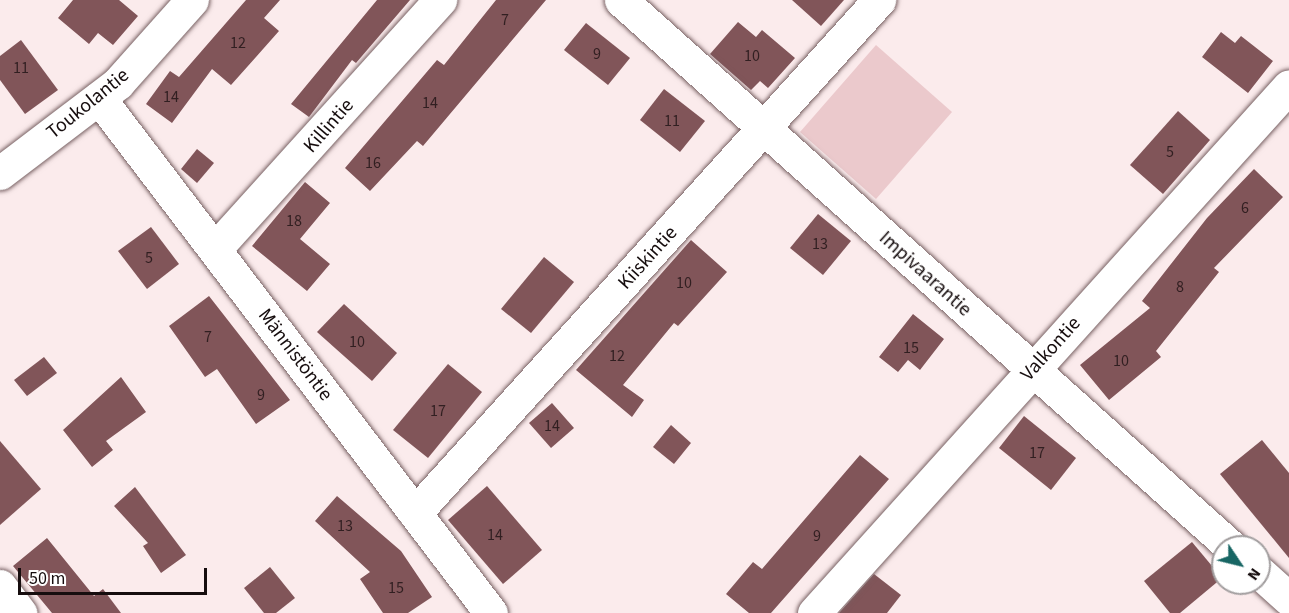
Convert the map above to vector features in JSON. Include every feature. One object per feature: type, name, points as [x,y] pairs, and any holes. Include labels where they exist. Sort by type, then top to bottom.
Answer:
[{"type":"street","name":"Toukolantie","points":[[0,173],[99,98],[192,0]]},
{"type":"street","name":"Killintie","points":[[214,249],[440,0]]},
{"type":"street","name":"Impivaarantie","points":[[621,0],[763,130],[1218,535]]},
{"type":"street","name":"Kiiskintie","points":[[415,513],[879,0]]},
{"type":"street","name":"Valkontie","points":[[814,613],[1289,86]]},
{"type":"street","name":"Männistöntie","points":[[99,98],[491,613]]},
{"type":"street","points":[[1271,583],[1289,599]]},
{"type":"street","points":[[0,586],[20,613]]},
{"type":"shaded area","points":[[876,45],[952,112],[876,199],[800,132]]},
{"type":"building","points":[[73,0],[119,0],[138,16],[113,45],[98,33],[89,44],[58,18]]},
{"type":"building","points":[[246,0],[280,0],[264,18],[279,31],[231,85],[212,69],[172,123],[146,104],[170,71],[179,77]]},
{"type":"building","points":[[377,0],[410,0],[356,63],[352,60],[309,117],[291,104]]},
{"type":"building","points":[[496,0],[546,0],[423,146],[417,141],[370,191],[345,168],[437,60],[444,65]]},
{"type":"building","points":[[792,0],[844,0],[821,26]]},
{"type":"building","points":[[738,22],[756,37],[762,30],[795,58],[768,88],[760,81],[751,90],[710,54]]},
{"type":"building","points":[[586,23],[630,58],[608,85],[564,50]]},
{"type":"building","points":[[1221,32],[1235,43],[1241,36],[1273,61],[1248,93],[1202,57]]},
{"type":"building","points":[[21,40],[58,90],[25,114],[0,80],[0,56]]},
{"type":"building","points":[[664,89],[705,121],[680,152],[640,120]]},
{"type":"building","points":[[1178,111],[1210,140],[1163,194],[1130,165]]},
{"type":"building","points":[[197,149],[214,163],[197,183],[181,169]]},
{"type":"building","points":[[1254,169],[1283,197],[1214,268],[1219,272],[1156,351],[1161,357],[1109,400],[1080,365],[1150,308],[1142,301],[1207,218]]},
{"type":"building","points":[[305,182],[330,203],[300,239],[330,264],[307,291],[252,246]]},
{"type":"building","points":[[818,214],[851,241],[823,275],[790,248]]},
{"type":"building","points":[[151,227],[179,264],[147,289],[118,251]]},
{"type":"building","points":[[691,240],[727,272],[678,326],[674,323],[623,385],[644,400],[632,417],[576,370]]},
{"type":"building","points":[[544,257],[574,282],[531,333],[501,309]]},
{"type":"building","points":[[209,296],[290,400],[256,424],[217,369],[205,377],[169,326]]},
{"type":"building","points":[[344,304],[397,353],[372,381],[317,332]]},
{"type":"building","points":[[913,314],[944,339],[920,370],[908,360],[898,372],[879,357]]},
{"type":"building","points":[[44,357],[57,373],[27,396],[14,380]]},
{"type":"building","points":[[448,364],[482,392],[428,458],[393,430]]},
{"type":"building","points":[[121,377],[146,412],[106,441],[113,450],[92,467],[63,430]]},
{"type":"building","points":[[552,403],[574,428],[551,448],[529,423]]},
{"type":"building","points":[[1024,416],[1076,458],[1051,490],[999,448]]},
{"type":"building","points":[[671,425],[691,443],[674,464],[653,447]]},
{"type":"building","points":[[1262,440],[1289,473],[1289,558],[1271,535],[1220,474]]},
{"type":"building","points":[[0,441],[41,489],[0,525]]},
{"type":"building","points":[[860,455],[889,479],[771,613],[749,613],[726,594],[753,562],[762,569]]},
{"type":"building","points":[[487,486],[542,550],[503,584],[448,520]]},
{"type":"building","points":[[135,487],[186,555],[161,573],[143,546],[148,543],[114,506]]},
{"type":"building","points":[[337,496],[401,551],[432,597],[408,613],[383,613],[360,579],[370,572],[315,521]]},
{"type":"building","points":[[47,538],[94,596],[103,589],[121,613],[52,613],[13,566]]},
{"type":"building","points":[[1192,542],[1211,565],[1211,587],[1180,613],[1170,613],[1144,581]]},
{"type":"building","points":[[270,567],[295,598],[276,613],[264,613],[244,588]]},
{"type":"building","points":[[874,574],[901,595],[887,613],[839,613]]}]
